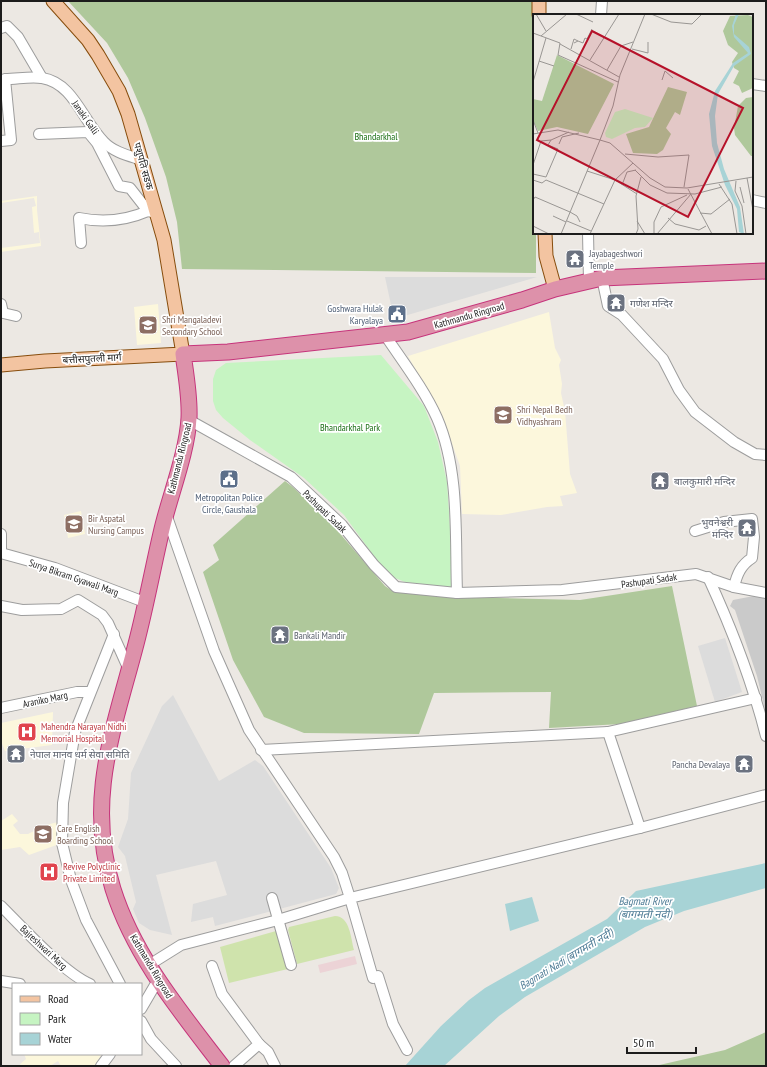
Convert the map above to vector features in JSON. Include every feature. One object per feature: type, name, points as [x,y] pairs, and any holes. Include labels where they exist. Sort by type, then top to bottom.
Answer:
[{"type":"highway","name":"Kathmandu Ringroad","points":[[222,1066],[158,980],[139,948],[113,889],[104,851],[101,830],[102,788],[109,740],[147,603],[166,513],[182,454],[189,420],[188,390],[183,354],[222,352],[408,332],[522,300],[555,289],[596,280],[766,271]]},
{"type":"main road","name":"पशुपति सडक","points":[[53,1],[88,40],[108,70],[128,114],[142,160],[153,212],[173,286],[183,354]]},
{"type":"main road","points":[[539,1],[540,14]]},
{"type":"main road","points":[[545,234],[546,256],[555,289]]},
{"type":"main road","name":"बत्तीसपुतली मार्ग","points":[[1,365],[45,361],[183,354]]},
{"type":"street","points":[[601,14],[602,1]]},
{"type":"street","points":[[1,28],[7,26],[18,37],[42,78]]},
{"type":"street","name":"Janaki Galli","points":[[1,142],[11,140],[5,79],[42,78],[61,87],[75,101],[85,118],[104,143],[118,151],[142,160]]},
{"type":"street","points":[[753,84],[766,86]]},
{"type":"street","points":[[39,134],[88,132],[97,143],[119,186],[130,188],[153,212],[113,221],[79,218],[81,242]]},
{"type":"street","points":[[753,200],[766,203]]},
{"type":"street","points":[[588,234],[596,280],[608,306],[622,315],[663,359],[679,390],[695,412],[734,442],[755,454],[766,455]]},
{"type":"street","points":[[1,304],[3,313],[16,316]]},
{"type":"street","points":[[385,335],[437,418],[450,458],[457,593]]},
{"type":"street","name":"Pashupati Sadak","points":[[189,420],[291,477],[342,525],[374,565],[396,587],[457,593],[583,588],[696,574],[734,587],[766,593]]},
{"type":"street","points":[[166,513],[214,651],[249,730],[334,857],[342,873],[373,978],[378,976],[394,1024],[407,1050]]},
{"type":"street","points":[[695,532],[724,522],[752,519],[754,537],[752,558],[745,562],[737,575],[734,587]]},
{"type":"street","points":[[1,534],[1,552]]},
{"type":"street","name":"Surya Bikram Gyawali Marg","points":[[1,552],[55,568],[147,603]]},
{"type":"street","points":[[708,577],[729,622],[756,698],[766,736]]},
{"type":"street","points":[[1,606],[22,610],[61,609],[78,600],[102,615],[114,634],[129,670]]},
{"type":"street","points":[[114,634],[75,732],[69,760],[63,803],[62,843],[71,880],[86,920],[119,983]]},
{"type":"street","name":"Araniko Marg","points":[[1,708],[77,692],[90,692]]},
{"type":"street","points":[[262,750],[608,732],[756,698]]},
{"type":"street","points":[[608,732],[640,828]]},
{"type":"street","points":[[149,965],[181,946],[278,920],[350,898],[640,828],[766,795]]},
{"type":"street","points":[[272,898],[291,965]]},
{"type":"street","name":"Bajreshwari Marg","points":[[1,906],[62,964],[88,983]]},
{"type":"street","points":[[212,966],[222,994],[259,1044],[268,1052],[275,1066]]},
{"type":"street","points":[[142,1007],[158,980]]},
{"type":"street","points":[[1,981],[14,983]]},
{"type":"street","points":[[142,1023],[151,1039],[176,1066]]},
{"type":"street","points":[[234,1066],[259,1044]]},
{"type":"street","points":[[101,1066],[109,1055]]},
{"type":"shaded area","points":[[37,196],[41,246],[1,252],[1,248],[40,243],[39,232],[34,233],[32,207],[36,206],[34,198],[1,203],[1,201]]},
{"type":"shaded area","name":"Jayabageshwori Temple","points":[[582,250],[583,267],[568,268],[567,251]]},
{"type":"shaded area","points":[[385,277],[537,277],[394,319]]},
{"type":"shaded area","name":"Shri Mangaladevi Secondary School","points":[[158,304],[161,343],[137,345],[134,307]]},
{"type":"shaded area","name":"Shri Nepal Bedh Vidhyashram","points":[[549,312],[555,348],[561,360],[559,365],[562,384],[561,393],[565,411],[570,474],[577,493],[560,496],[563,506],[547,507],[501,515],[462,514],[460,466],[443,418],[408,356]]},
{"type":"shaded area","name":"Bir Aspatal Nursing Campus","points":[[81,511],[85,534],[68,538],[64,515]]},
{"type":"shaded area","points":[[759,595],[766,596],[766,714],[757,676],[735,610],[730,606],[733,600]]},
{"type":"shaded area","points":[[725,638],[742,692],[715,702],[698,646]]},
{"type":"shaded area","points":[[173,695],[219,781],[255,760],[263,766],[331,868],[339,888],[336,894],[215,926],[213,917],[191,922],[193,904],[227,895],[216,861],[156,875],[172,935],[150,930],[139,923],[133,909],[136,902],[125,856],[118,847],[128,819],[131,773],[162,706]]},
{"type":"shaded area","name":"Mahendra Narayan Nidhi Memorial Hospital","points":[[53,712],[52,745],[5,751],[1,741],[1,723]]},
{"type":"shaded area","name":"Care English Boarding School","points":[[12,814],[18,821],[13,825],[20,834],[28,834],[46,825],[58,822],[62,843],[29,855],[20,847],[1,850],[1,821]]},
{"type":"shaded area","points":[[355,956],[357,964],[320,973],[318,965]]},
{"type":"shaded area","points":[[24,1055],[101,1055],[94,1066],[61,1066],[58,1061],[50,1066],[21,1066],[20,1064],[26,1059]]},
{"type":"green space","name":"Bhandarkhal","points":[[68,1],[534,1],[533,234],[536,234],[536,273],[182,269],[177,222],[166,177],[145,118],[128,78],[107,43]]},
{"type":"green space","name":"Bhandarkhal Park","points":[[381,355],[424,406],[438,442],[447,482],[454,588],[405,582],[395,578],[384,570],[344,515],[304,478],[250,440],[223,418],[216,410],[213,401],[213,379],[216,370],[226,363]]},
{"type":"green space","points":[[285,481],[336,529],[385,586],[394,592],[453,597],[580,600],[672,586],[697,706],[621,724],[549,728],[551,692],[434,693],[419,734],[304,733],[264,717],[233,660],[203,572],[219,560],[213,545]]},
{"type":"green space","points":[[335,916],[340,917],[347,924],[351,934],[354,950],[297,964],[288,930],[289,927]]},
{"type":"green space","points":[[276,931],[279,933],[288,969],[229,983],[220,947]]},
{"type":"green space","points":[[766,1032],[766,1066],[655,1066],[725,1050]]},
{"type":"water","name":"Bagmati River (बागमती नदी)","points":[[766,863],[766,888],[684,911],[645,927],[525,997],[499,1016],[444,1066],[405,1066],[441,1026],[469,1000],[485,988],[607,919],[636,891]]},
{"type":"water","points":[[532,897],[539,921],[510,931],[505,904]]},
{"type":"place","name":"Jayabageshwori Temple","points":[[575,259]]},
{"type":"place","name":"गणेश मन्दिर","points":[[616,303]]},
{"type":"place","name":"Goshwara Hulak Karyalaya","points":[[397,314]]},
{"type":"place","name":"Shri Mangaladevi Secondary School","points":[[148,325]]},
{"type":"place","name":"Shri Nepal Bedh Vidhyashram","points":[[503,415]]},
{"type":"place","name":"Metropolitan Police Circle, Gaushala","points":[[229,479]]},
{"type":"place","name":"बालकुमारी मन्दिर","points":[[660,481]]},
{"type":"place","name":"Bir Aspatal Nursing Campus","points":[[74,524]]},
{"type":"place","name":"भुवनेश्वरी मन्दिर","points":[[747,528]]},
{"type":"place","name":"Bankali Mandir","points":[[280,635]]},
{"type":"place","name":"Mahendra Narayan Nidhi Memorial Hospital","points":[[27,732]]},
{"type":"place","name":"नेपाल मानव धर्म सेवा समिति","points":[[16,754]]},
{"type":"place","name":"Pancha Devalaya","points":[[744,764]]},
{"type":"place","name":"Care English Boarding School","points":[[43,834]]},
{"type":"place","name":"Revive Polyclinic Private Limited","points":[[49,872]]},
{"type":"water label","name":"Bagmati Nadi (बागमती नदी)","points":[[566,959]]}]
